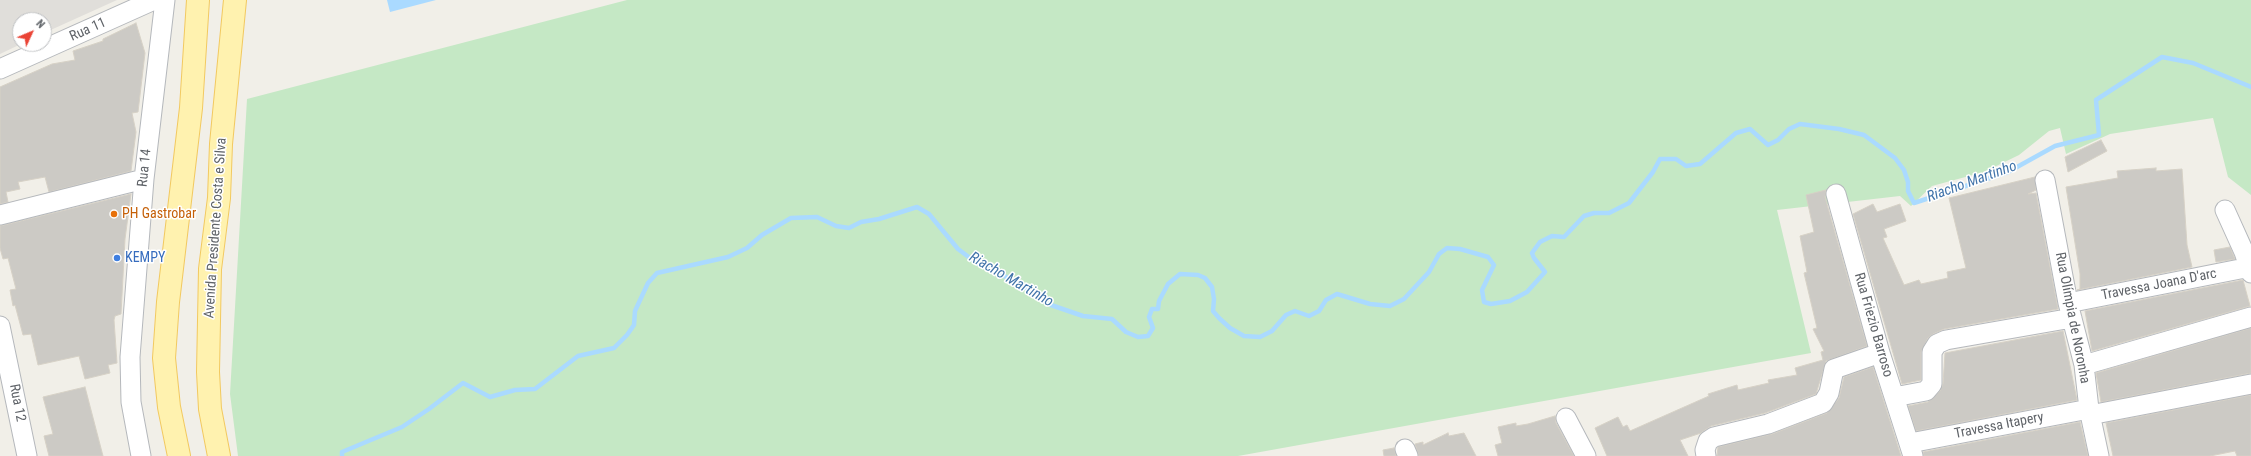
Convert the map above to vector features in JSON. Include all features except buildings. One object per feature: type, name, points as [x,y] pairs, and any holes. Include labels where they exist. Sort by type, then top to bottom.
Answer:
[{"type":"main road","points":[[179,456],[169,407],[164,358],[168,302],[188,140],[198,0]]},
{"type":"main road","name":"Avenida Presidente Costa e Silva","points":[[219,456],[210,409],[208,372],[210,269],[219,198],[221,144],[235,0]]},
{"type":"main road","points":[[191,108],[225,110]]},
{"type":"main road","points":[[188,140],[221,144]]},
{"type":"street","name":"Rua 11","points":[[0,69],[154,0]]},
{"type":"street","name":"Rua 14","points":[[141,456],[132,402],[130,357],[144,179],[165,0]]},
{"type":"street","points":[[0,215],[144,179]]},
{"type":"street","name":"Rua Olímpia de Noronha","points":[[2046,180],[2070,311],[2084,365],[2090,412],[2099,456]]},
{"type":"street","name":"Rua Friezio Barroso","points":[[1836,194],[1880,353],[1911,450]]},
{"type":"street","points":[[2225,210],[2250,270]]},
{"type":"street","name":"Travessa Joana D'arc","points":[[1894,397],[1926,391],[1932,384],[1932,352],[1937,344],[1946,340],[2250,270]]},
{"type":"street","points":[[2084,365],[2251,317]]},
{"type":"street","name":"Rua 12","points":[[0,326],[27,456]]},
{"type":"street","points":[[1706,456],[1705,450],[1708,441],[1719,435],[1768,424],[1814,408],[1823,403],[1829,393],[1834,369],[1880,353]]},
{"type":"street","name":"Travessa Itapery","points":[[1911,450],[2090,412],[2251,384]]},
{"type":"street","points":[[1566,418],[1586,456]]},
{"type":"shaded area","points":[[0,0],[117,0],[52,29],[52,12],[12,12],[12,48],[0,54]]},
{"type":"green space","points":[[627,0],[2251,0],[2251,195],[2228,177],[2213,118],[2110,134],[2066,154],[2060,128],[2049,131],[2019,155],[1984,172],[1932,186],[1911,206],[1900,196],[1777,210],[1811,353],[1238,456],[238,456],[230,394],[247,99]]},
{"type":"water","points":[[387,0],[436,0],[390,12]]},
{"type":"waterway","name":"Riacho Martinho","points":[[342,456],[342,452],[402,427],[463,383],[490,397],[515,390],[535,389],[578,356],[614,348],[627,335],[634,325],[635,311],[648,283],[657,273],[728,257],[747,248],[762,235],[791,218],[817,217],[836,226],[849,228],[861,222],[879,219],[917,207],[929,214],[958,249],[978,264],[1017,282],[1048,304],[1083,316],[1112,319],[1126,332],[1138,337],[1148,336],[1153,328],[1149,317],[1152,309],[1158,309],[1159,301],[1168,284],[1180,274],[1198,275],[1205,278],[1212,287],[1214,299],[1213,311],[1219,318],[1230,328],[1244,336],[1260,337],[1272,331],[1286,315],[1295,311],[1309,316],[1319,311],[1326,300],[1337,294],[1370,304],[1390,306],[1404,299],[1429,272],[1439,254],[1447,248],[1460,249],[1488,257],[1494,265],[1482,290],[1484,302],[1491,304],[1510,301],[1527,292],[1545,272],[1532,253],[1540,242],[1552,236],[1564,237],[1584,216],[1594,213],[1609,213],[1629,203],[1653,172],[1660,159],[1676,159],[1686,166],[1700,164],[1736,133],[1750,129],[1768,145],[1778,140],[1789,129],[1800,124],[1839,129],[1864,135],[1895,158],[1904,170],[1908,182],[1908,191],[1914,203],[2008,172],[2055,146],[2099,135],[2096,100],[2162,57],[2193,63],[2251,87]]},
{"type":"place","name":"PH Gastrobar","points":[[114,214]]},
{"type":"place","name":"KEMPY","points":[[117,258]]}]
